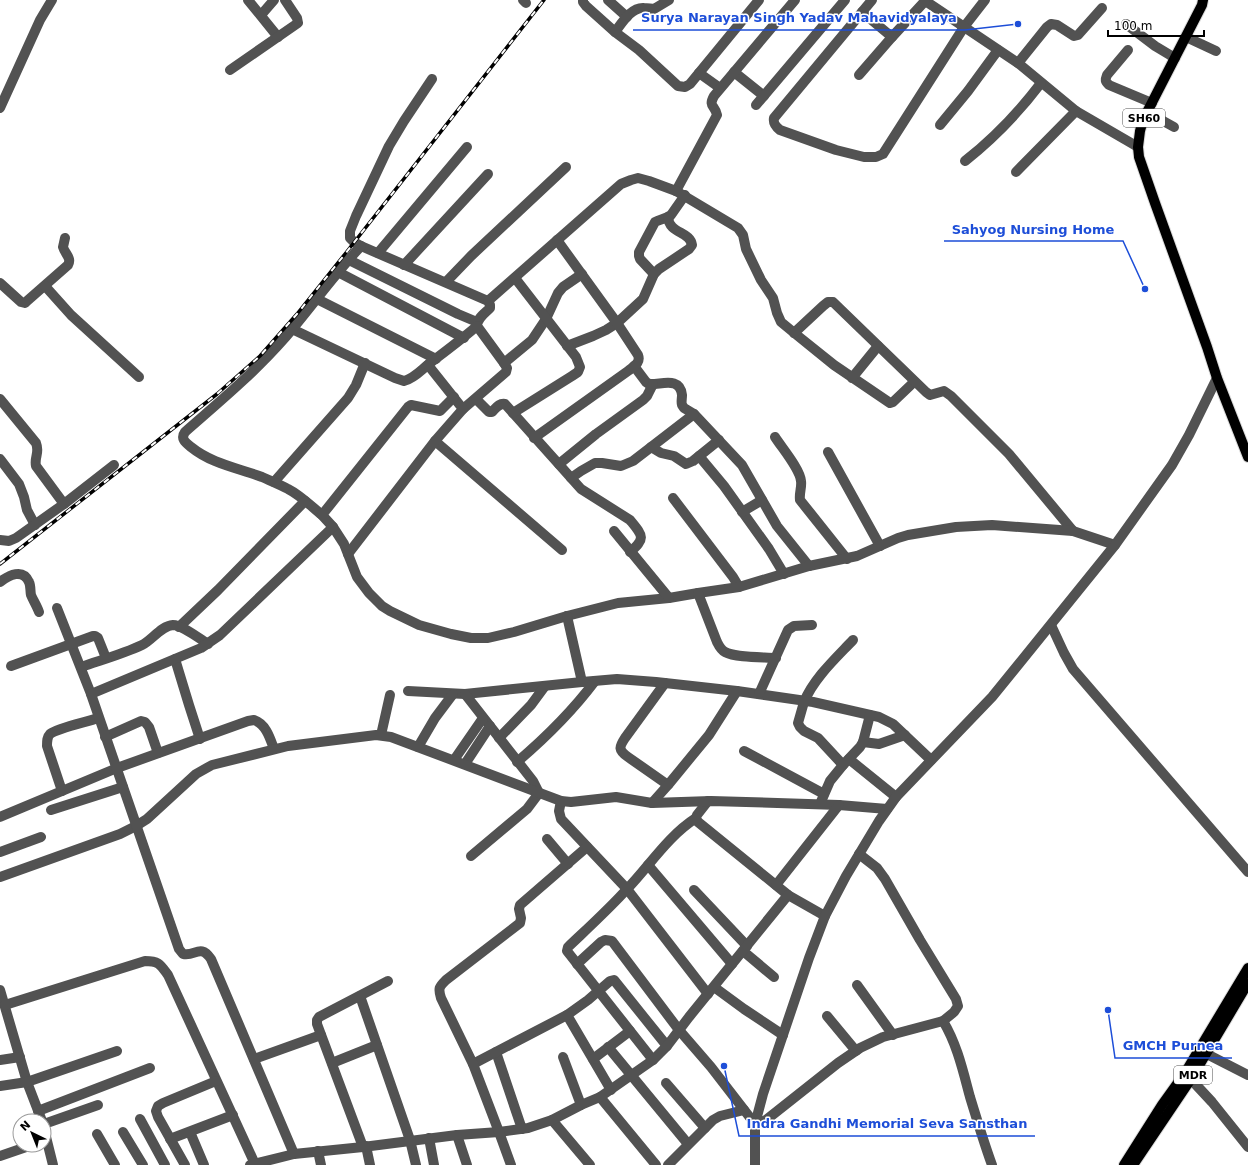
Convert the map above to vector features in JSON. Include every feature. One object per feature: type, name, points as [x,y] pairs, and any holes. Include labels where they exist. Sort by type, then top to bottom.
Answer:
[{"type":"main road","name":"SH60","points":[[1203,0],[1202,5],[1141,126],[1138,147],[1141,163],[1217,378],[1248,457]]},
{"type":"main road","name":"MDR","points":[[1135,1164],[1202,1052],[1248,968]]},
{"type":"main road","name":"MDR","points":[[1202,1052],[1248,983]]},
{"type":"main road","name":"MDR","points":[[1124,1165],[1162,1105],[1188,1076]]},
{"type":"street","points":[[0,108],[40,20],[52,0]]},
{"type":"street","points":[[248,0],[278,37]]},
{"type":"street","points":[[261,15],[274,0]]},
{"type":"street","points":[[230,70],[294,26],[298,21],[285,0]]},
{"type":"street","points":[[583,0],[586,6],[615,32],[639,50],[678,86],[684,87],[690,84],[760,0]]},
{"type":"street","points":[[608,0],[627,17]]},
{"type":"street","points":[[615,32],[627,17],[639,8],[654,9],[669,0]]},
{"type":"street","points":[[654,274],[640,259],[639,252],[655,222],[662,218],[671,216],[717,115],[711,105],[711,102],[720,88],[795,0]]},
{"type":"street","points":[[756,105],[845,0]]},
{"type":"street","points":[[872,0],[774,118],[773,121],[775,126],[780,130],[836,150],[864,157],[876,157],[883,154],[964,27],[985,0]]},
{"type":"street","points":[[859,75],[925,0],[1018,63],[1076,111],[1138,147]]},
{"type":"street","points":[[1018,63],[1051,24],[1057,25],[1074,36],[1078,35],[1102,8]]},
{"type":"street","points":[[862,12],[892,37]]},
{"type":"street","points":[[1126,24],[1155,46],[1175,58]]},
{"type":"street","points":[[1186,37],[1216,51]]},
{"type":"street","points":[[940,125],[968,91],[998,50]]},
{"type":"street","points":[[1128,50],[1107,75],[1105,80],[1106,82],[1108,85],[1150,107],[1174,127]]},
{"type":"street","points":[[734,72],[764,96]]},
{"type":"street","points":[[699,73],[720,88]]},
{"type":"street","points":[[292,329],[404,381],[416,376],[464,338],[477,324],[480,317],[490,308],[488,301],[361,246],[350,238],[350,231],[356,216],[393,140],[432,79]]},
{"type":"street","points":[[965,161],[985,145],[1004,126],[1023,106],[1041,83]]},
{"type":"street","points":[[1016,172],[1076,111]]},
{"type":"street","points":[[378,253],[467,147]]},
{"type":"street","points":[[446,282],[471,256],[566,167]]},
{"type":"street","points":[[404,265],[488,174]]},
{"type":"street","points":[[488,301],[621,184],[638,178],[681,193],[741,231],[746,250],[761,280],[773,298],[781,322],[852,378],[890,403],[893,402],[914,382]]},
{"type":"street","points":[[567,346],[593,336],[617,323],[643,298],[654,274],[689,249],[692,245],[691,240],[672,227],[669,223],[668,217]]},
{"type":"street","points":[[0,283],[21,302],[25,303],[70,262],[63,247],[65,238]]},
{"type":"street","points":[[534,438],[634,366],[640,359],[617,323],[557,240]]},
{"type":"street","points":[[361,246],[338,272],[282,342],[243,381],[185,432],[183,439],[206,457],[240,471],[274,482],[290,490],[305,501],[322,515],[340,537],[357,577],[368,593],[390,611],[419,624],[451,634],[471,638],[488,638],[618,603],[669,598],[739,587],[809,566],[857,556],[908,535],[982,525],[1073,531],[1115,545]]},
{"type":"street","points":[[348,554],[435,441],[463,409],[506,372],[507,368],[477,324],[349,260]]},
{"type":"street","points":[[338,272],[464,338]]},
{"type":"street","points":[[504,363],[532,340],[546,318],[558,293],[563,287],[582,274]]},
{"type":"street","points":[[512,413],[578,372],[580,367],[576,357],[515,278]]},
{"type":"street","points":[[45,286],[71,315],[139,377]]},
{"type":"street","points":[[317,299],[432,362],[463,409]]},
{"type":"street","points":[[794,333],[828,302],[833,302],[926,392],[930,395],[944,391],[951,396],[1009,454],[1073,531]]},
{"type":"street","points":[[852,378],[878,346]]},
{"type":"street","points":[[274,482],[348,398],[356,385],[365,363]]},
{"type":"street","points":[[634,366],[649,384],[669,382],[675,384],[679,388],[682,394],[682,405],[684,408],[694,414],[742,465],[777,526],[809,566]]},
{"type":"street","points":[[755,1165],[755,1124],[763,1094],[809,958],[825,916],[859,854],[896,797],[992,697],[1115,545],[1172,465],[1189,435],[1217,378]]},
{"type":"street","points":[[558,464],[643,400],[647,396],[653,384]]},
{"type":"street","points":[[322,515],[408,407],[411,405],[440,411],[454,397]]},
{"type":"street","points":[[0,399],[36,443],[38,448],[35,461],[36,466],[64,504]]},
{"type":"street","points":[[476,399],[490,412],[502,403],[505,404],[534,438],[586,493],[627,517],[641,536],[641,541],[639,544],[630,552]]},
{"type":"street","points":[[571,478],[595,464],[602,463],[621,466],[633,461],[694,414]]},
{"type":"street","points":[[774,437],[798,471],[801,480],[800,500],[847,558]]},
{"type":"street","points":[[651,447],[661,453],[674,456],[686,464],[689,464],[719,440]]},
{"type":"street","points":[[435,441],[562,550]]},
{"type":"street","points":[[828,452],[880,546]]},
{"type":"street","points":[[699,456],[724,486],[770,549],[784,574]]},
{"type":"street","points":[[0,459],[19,484],[27,510],[35,525]]},
{"type":"street","points":[[0,540],[9,542],[16,538],[64,504],[114,465]]},
{"type":"street","points":[[673,498],[739,587]]},
{"type":"street","points":[[742,512],[762,500]]},
{"type":"street","points":[[180,627],[305,501]]},
{"type":"street","points":[[91,694],[202,648],[208,644],[220,635],[333,528]]},
{"type":"street","points":[[614,531],[669,598]]},
{"type":"street","points":[[0,582],[9,576],[22,574],[29,582],[31,594],[39,612]]},
{"type":"street","points":[[698,593],[717,642],[722,649],[730,654],[738,656],[776,658]]},
{"type":"street","points":[[57,608],[91,694],[98,718],[117,768],[179,949],[183,954],[187,955],[200,951],[208,955],[294,1154]]},
{"type":"street","points":[[567,616],[582,682]]},
{"type":"street","points":[[81,667],[142,645],[168,626],[174,625],[180,627],[208,644]]},
{"type":"street","points":[[1051,625],[1073,669],[1248,872]]},
{"type":"street","points":[[759,694],[788,630],[794,626],[812,626]]},
{"type":"street","points":[[11,666],[92,636],[98,638],[106,658]]},
{"type":"street","points":[[853,640],[821,675],[805,701],[798,723],[800,727],[818,738],[846,762],[896,797]]},
{"type":"street","points":[[175,659],[200,738]]},
{"type":"street","points":[[408,690],[465,694],[617,679],[737,691],[805,701],[879,717],[893,724],[932,760]]},
{"type":"street","points":[[517,762],[530,751],[577,703],[595,681]]},
{"type":"street","points":[[664,683],[625,738],[620,749],[622,753],[668,785]]},
{"type":"street","points":[[499,738],[531,705],[544,686]]},
{"type":"street","points":[[652,803],[709,735],[737,691]]},
{"type":"street","points":[[418,747],[453,694]]},
{"type":"street","points":[[465,694],[533,781],[539,793]]},
{"type":"street","points":[[381,735],[390,695]]},
{"type":"street","points":[[820,804],[830,781],[863,742],[870,715]]},
{"type":"street","points":[[62,791],[46,740],[49,735],[58,730],[98,718]]},
{"type":"street","points":[[0,817],[117,768],[241,723],[254,720],[262,725],[267,732],[274,749]]},
{"type":"street","points":[[105,737],[141,721],[145,722],[149,727],[158,753]]},
{"type":"street","points":[[454,760],[487,722]]},
{"type":"street","points":[[464,764],[487,722]]},
{"type":"street","points":[[0,877],[120,834],[136,826],[147,819],[196,774],[204,768],[212,765],[274,749],[381,735],[391,737],[454,760],[561,801],[570,802],[616,797],[652,803],[708,801],[820,804],[887,809]]},
{"type":"street","points":[[863,742],[879,744],[906,735]]},
{"type":"street","points":[[744,751],[824,794]]},
{"type":"street","points":[[51,810],[123,786]]},
{"type":"street","points":[[471,856],[527,809],[539,793]]},
{"type":"street","points":[[561,801],[559,811],[561,818],[627,889],[711,990],[744,1008],[784,1035]]},
{"type":"street","points":[[653,1060],[567,951],[568,948],[627,889],[666,844],[684,826],[696,818],[708,801]]},
{"type":"street","points":[[776,885],[840,805]]},
{"type":"street","points":[[696,818],[698,822],[788,895],[825,916]]},
{"type":"street","points":[[0,852],[41,837]]},
{"type":"street","points":[[547,839],[568,864]]},
{"type":"street","points":[[511,1165],[473,1064],[441,998],[439,991],[440,986],[520,923],[520,905],[587,847]]},
{"type":"street","points":[[755,1124],[771,1117],[838,1063],[856,1051],[883,1038],[943,1021],[954,1012],[958,1006],[956,999],[885,879],[877,868],[859,854]]},
{"type":"street","points":[[648,865],[732,964]]},
{"type":"street","points":[[694,890],[745,948],[774,977]]},
{"type":"street","points":[[5,1005],[145,961],[155,961],[161,965],[168,975],[253,1164],[269,1163],[294,1154],[365,1147],[410,1140],[522,1129],[538,1126],[600,1097],[653,1060],[668,1046],[679,1030],[788,895]]},
{"type":"street","points":[[577,964],[601,942],[605,940],[612,942],[679,1030],[711,1067],[755,1124]]},
{"type":"street","points":[[473,1064],[567,1014],[588,1000],[610,981],[614,980],[668,1046]]},
{"type":"street","points":[[370,1165],[365,1147],[321,1035],[317,1020],[319,1017],[388,981]]},
{"type":"street","points":[[857,985],[892,1035]]},
{"type":"street","points":[[0,990],[27,1082],[39,1113]]},
{"type":"street","points":[[360,996],[410,1140],[416,1165]]},
{"type":"street","points":[[567,1014],[611,1090]]},
{"type":"street","points":[[827,1016],[856,1051]]},
{"type":"street","points":[[943,1021],[959,1057],[976,1118],[992,1165]]},
{"type":"street","points":[[593,1059],[630,1031]]},
{"type":"street","points":[[254,1059],[321,1035]]},
{"type":"street","points":[[332,1063],[377,1045]]},
{"type":"street","points":[[608,1047],[688,1144]]},
{"type":"street","points":[[0,1086],[27,1082],[117,1051]]},
{"type":"street","points":[[496,1052],[522,1129]]},
{"type":"street","points":[[1202,1052],[1248,1075]]},
{"type":"street","points":[[0,1060],[20,1057]]},
{"type":"street","points":[[563,1057],[581,1105]]},
{"type":"street","points":[[47,1113],[150,1068]]},
{"type":"street","points":[[1188,1076],[1212,1102],[1248,1147]]},
{"type":"street","points":[[197,1149],[183,1161],[156,1111],[158,1106],[163,1103],[216,1081]]},
{"type":"street","points":[[666,1084],[705,1128]]},
{"type":"street","points":[[600,1097],[656,1165]]},
{"type":"street","points":[[52,1121],[98,1105]]},
{"type":"street","points":[[668,1165],[713,1120],[720,1116],[744,1110]]},
{"type":"street","points":[[170,1139],[232,1115]]},
{"type":"street","points":[[140,1119],[165,1165]]},
{"type":"street","points":[[552,1120],[590,1165]]},
{"type":"street","points":[[123,1132],[143,1165]]},
{"type":"street","points":[[190,1132],[204,1165]]},
{"type":"street","points":[[97,1134],[115,1165]]},
{"type":"street","points":[[457,1135],[467,1165]]},
{"type":"street","points":[[429,1138],[434,1165]]},
{"type":"street","points":[[318,1151],[321,1165]]},
{"type":"street","points":[[0,1156],[12,1152]]},
{"type":"street","points":[[50,1153],[53,1165]]},
{"type":"railway","points":[[0,564],[217,394],[260,356],[297,314],[345,254],[544,0]]},
{"type":"place","name":"Surya Narayan Singh Yadav Mahavidyalaya","points":[[1018,24]]},
{"type":"place","name":"Sahyog Nursing Home","points":[[1145,289]]},
{"type":"place","name":"GMCH Purnea","points":[[1108,1010]]},
{"type":"place","name":"Indra Gandhi Memorial Seva Sansthan","points":[[724,1066]]}]
